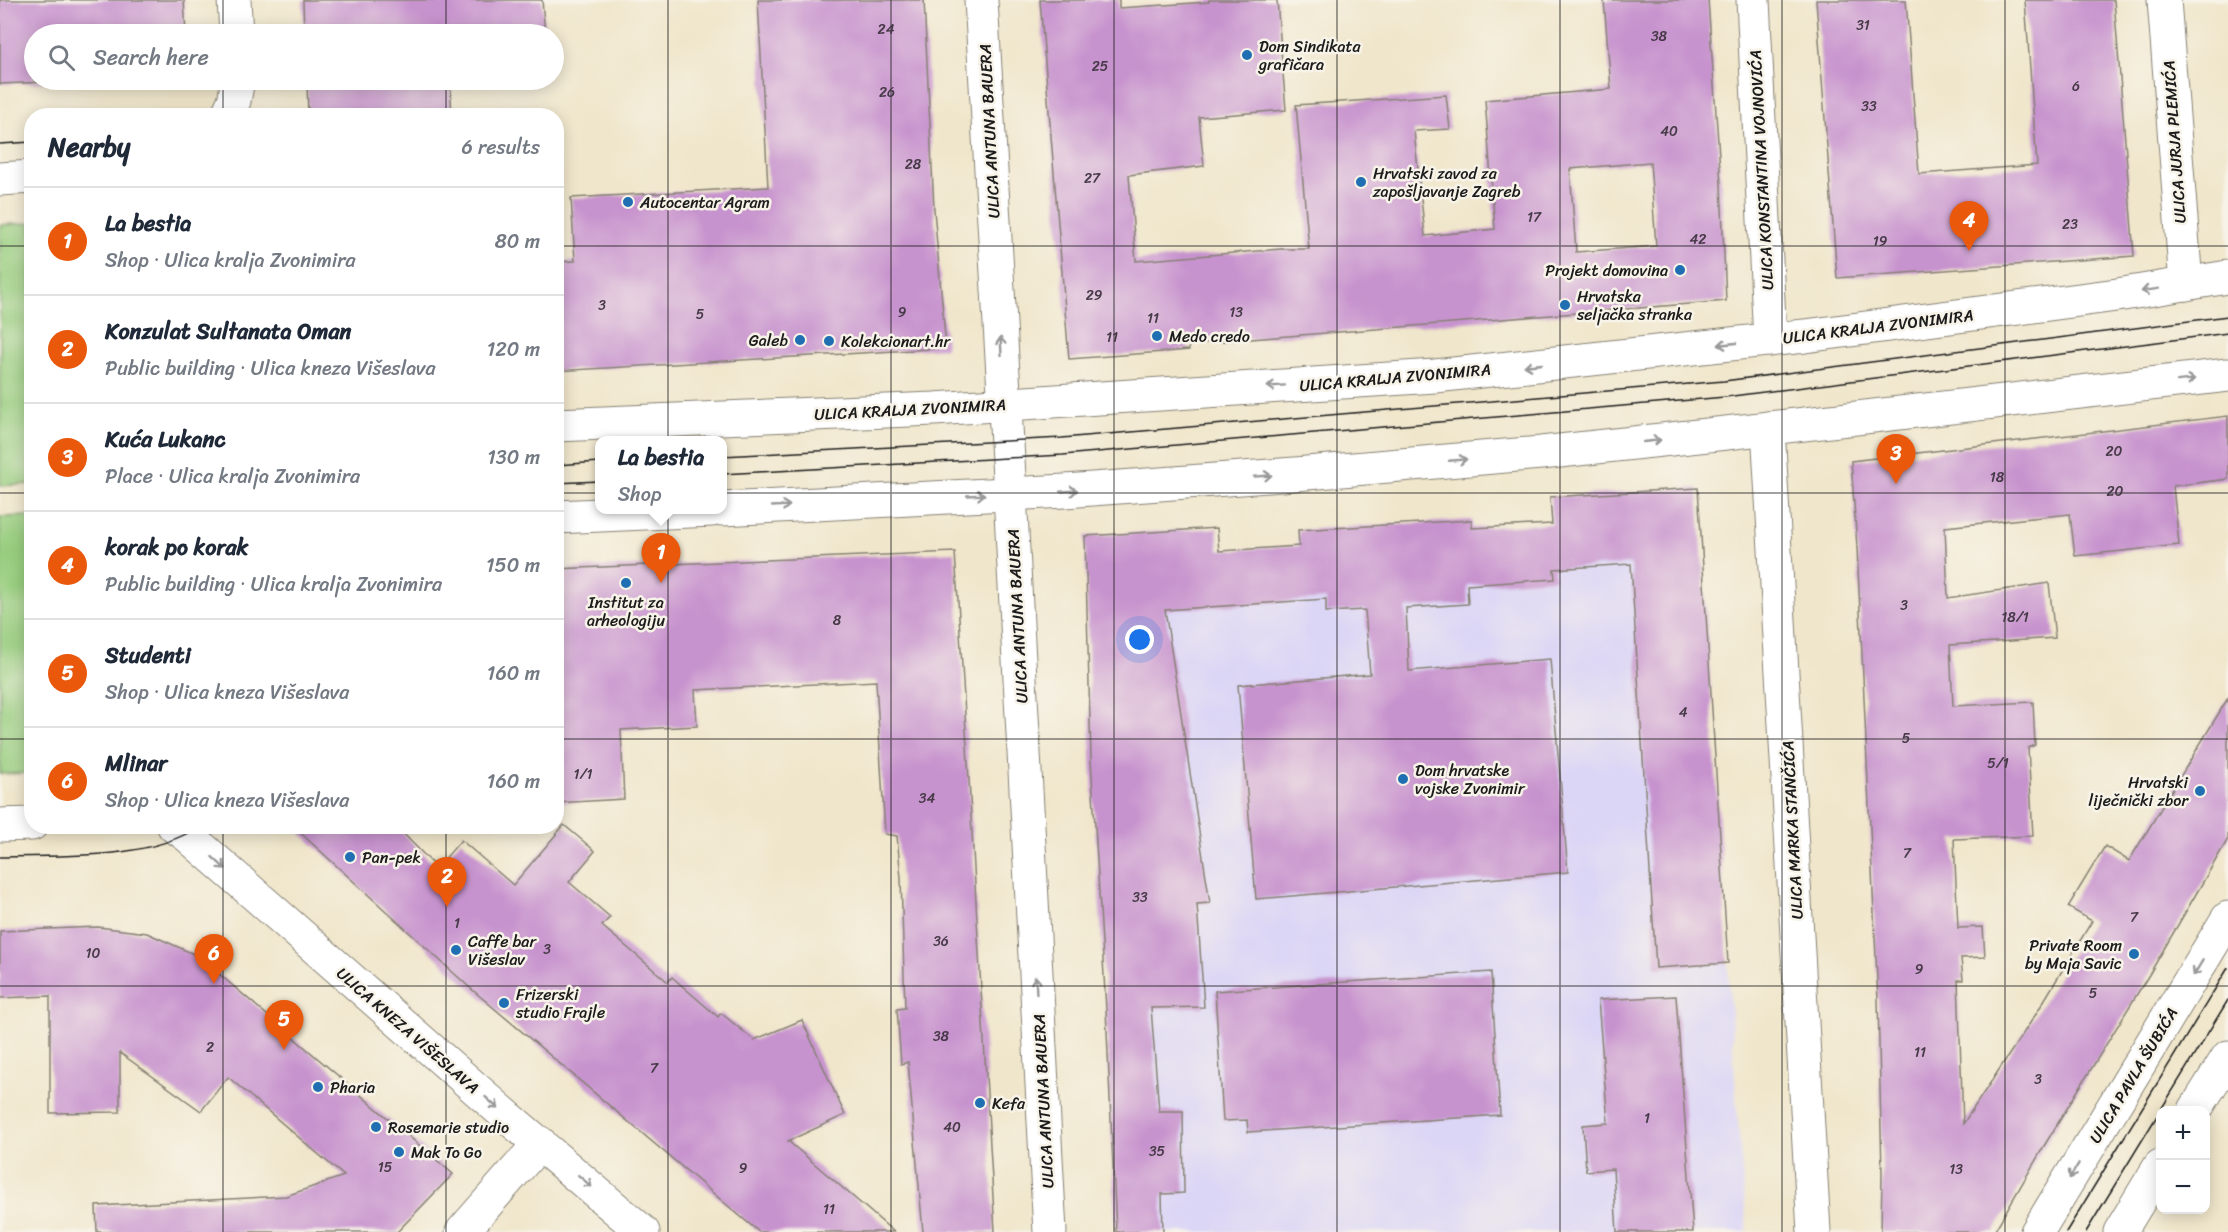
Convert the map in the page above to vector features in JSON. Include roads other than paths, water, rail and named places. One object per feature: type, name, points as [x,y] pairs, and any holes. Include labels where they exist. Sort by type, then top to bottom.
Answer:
[{"type":"main road","points":[[234,0],[235,24]]},
{"type":"main road","name":"ULICA ANTUNA BAUERA","points":[[981,0],[1011,494],[1050,1232]]},
{"type":"main road","name":"ULICA KONSTANTINA VOJNOVIĆA","points":[[1754,0],[1770,340]]},
{"type":"main road","name":"ULICA JURJA PLEMIĆA","points":[[2164,0],[2186,284]]},
{"type":"main road","points":[[231,108],[236,90]]},
{"type":"main road","points":[[0,179],[24,178]]},
{"type":"main road","name":"ULICA KRALJA ZVONIMIRA","points":[[564,425],[1004,405],[1435,376],[1770,340],[2117,296],[2228,277]]},
{"type":"main road","points":[[727,509],[1011,494],[1541,453],[2228,375]]},
{"type":"main road","name":"ULICA MARKA STANČIĆA","points":[[1768,428],[1814,1232]]},
{"type":"main road","points":[[564,517],[623,514]]},
{"type":"main road","points":[[0,825],[24,824]]},
{"type":"main road","name":"ULICA KNEZA VIŠESLAVA","points":[[186,834],[643,1232]]},
{"type":"main road","name":"ULICA PAVLA ŠUBIĆA","points":[[2037,1232],[2228,918]]},
{"type":"main road","points":[[2197,1106],[2228,1057]]},
{"type":"main road","points":[[462,1232],[540,1143]]},
{"type":"main road","points":[[2120,1232],[2156,1173]]},
{"type":"tram line","points":[[0,144],[24,142]]},
{"type":"tram line","points":[[727,456],[1062,438],[1724,381],[2228,316]]},
{"type":"tram line","points":[[727,474],[1063,455],[1725,397],[2228,333]]},
{"type":"tram line","points":[[564,464],[595,462]]},
{"type":"tram line","points":[[564,483],[595,481]]},
{"type":"tram line","points":[[0,857],[76,856],[130,851],[185,834]]},
{"type":"tram line","points":[[2066,1232],[2228,968]]},
{"type":"tram line","points":[[2086,1232],[2228,1000]]},
{"type":"place","name":"Dom Sindikata grafičara","points":[[1247,55]]},
{"type":"place","name":"Hrvatski zavod za zapošljavanje Zagreb","points":[[1361,182]]},
{"type":"place","name":"Autocentar Agram","points":[[628,202]]},
{"type":"place","name":"korak po korak","points":[[1969,251]]},
{"type":"place","name":"Projekt domovina","points":[[1680,270]]},
{"type":"place","name":"Hrvatska seljačka stranka","points":[[1565,305]]},
{"type":"place","name":"Medo credo","points":[[1157,336]]},
{"type":"place","name":"Galeb","points":[[800,340]]},
{"type":"place","name":"Kolekcionart.hr","points":[[829,341]]},
{"type":"place","name":"Kuća Lukanc","points":[[1896,484]]},
{"type":"place","name":"Institut za arheologiju","points":[[626,583]]},
{"type":"place","name":"La bestia","points":[[661,583]]},
{"type":"place","name":"Dom hrvatske vojske Zvonimir","points":[[1403,779]]},
{"type":"place","name":"Hrvatski liječnički zbor","points":[[2200,791]]},
{"type":"place","name":"Pan-pek","points":[[350,857]]},
{"type":"place","name":"Konzulat Sultanata Oman","points":[[447,907]]},
{"type":"place","name":"Caffe bar Višeslav","points":[[456,950]]},
{"type":"place","name":"Private Room by Maja Savic","points":[[2134,954]]},
{"type":"place","name":"Mlinar","points":[[214,984]]},
{"type":"place","name":"Frizerski studio Frajle","points":[[504,1003]]},
{"type":"place","name":"Studenti","points":[[284,1050]]},
{"type":"place","name":"Pharia","points":[[318,1087]]},
{"type":"place","name":"Kefa","points":[[980,1103]]},
{"type":"place","name":"Rosemarie studio","points":[[376,1127]]},
{"type":"place","name":"Mak To Go","points":[[399,1152]]}]
